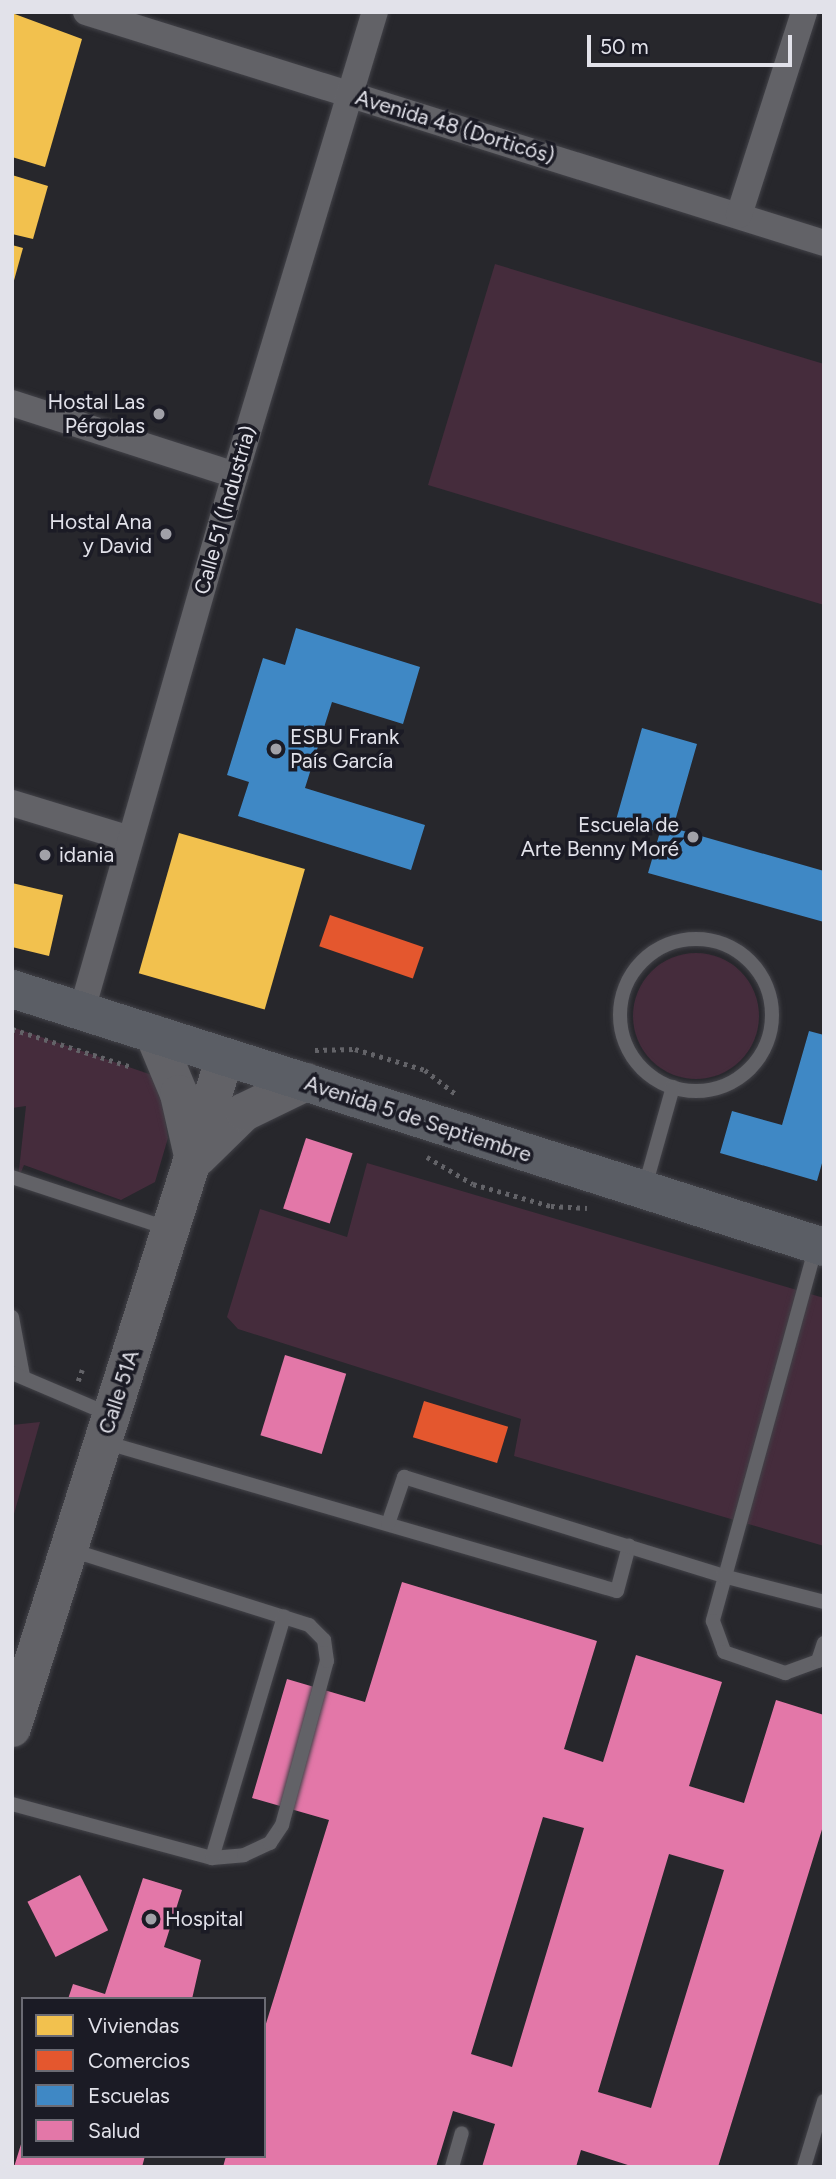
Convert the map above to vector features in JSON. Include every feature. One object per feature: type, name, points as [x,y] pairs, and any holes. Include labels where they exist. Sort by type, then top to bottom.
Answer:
[{"type":"main road","name":"Avenida 5 de Septiembre","points":[[12,989],[820,1246]]},
{"type":"main road","points":[[154,1034],[174,1080],[194,1161]]},
{"type":"main road","name":"Calle 51A","points":[[12,1728],[225,1057]]},
{"type":"main road","points":[[194,1161],[244,1112],[306,1082]]},
{"type":"street","name":"Avenida 48 (Dorticós)","points":[[86,12],[824,243]]},
{"type":"street","name":"Calle 51 (Industria)","points":[[82,1010],[235,475],[375,12]]},
{"type":"street","points":[[739,215],[804,12]]},
{"type":"street","points":[[12,403],[235,475]]},
{"type":"street","points":[[12,803],[130,839]]},
{"type":"lane","points":[[698,939],[724,943],[747,957],[763,977],[772,1014],[763,1052],[747,1072],[724,1086],[699,1091],[673,1087],[651,1076],[634,1059],[623,1038],[620,1013],[624,990],[635,969],[653,952],[674,942],[698,939]]},
{"type":"lane","points":[[644,1192],[673,1087]]},
{"type":"lane","points":[[12,1177],[172,1229]]},
{"type":"lane","points":[[820,1246],[723,1576],[713,1621],[724,1652],[785,1672],[818,1661],[824,1643]]},
{"type":"lane","points":[[12,1317],[18,1375],[107,1429],[388,1524],[617,1591],[629,1546]]},
{"type":"lane","points":[[388,1524],[404,1477],[723,1576],[824,1602]]},
{"type":"lane","points":[[12,1804],[212,1858],[244,1855],[270,1843],[282,1825],[327,1661],[324,1640],[309,1625],[69,1549]]},
{"type":"lane","points":[[212,1858],[284,1617]]},
{"type":"lane","points":[[804,2167],[824,2101]]},
{"type":"lane","points":[[452,2167],[462,2133]]},
{"type":"path","points":[[12,1029],[174,1080]]},
{"type":"path","points":[[419,1152],[473,1184],[551,1206],[592,1208]]},
{"type":"shaded area","points":[[495,264],[824,364],[824,605],[428,485]]},
{"type":"shaded area","points":[[696,953],[720,958],[741,971],[754,992],[759,1016],[754,1040],[741,1061],[720,1074],[696,1079],[672,1074],[651,1061],[638,1040],[633,1016],[638,992],[651,971],[672,958]]},
{"type":"shaded area","points":[[12,1027],[152,1075],[161,1093],[168,1138],[155,1182],[121,1200],[24,1165],[18,1179],[26,1106],[12,1108]]},
{"type":"shaded area","points":[[367,1163],[824,1298],[824,1546],[514,1456],[521,1419],[238,1329],[227,1317],[260,1209],[347,1237]]},
{"type":"shaded area","points":[[40,1422],[12,1521],[12,1425]]},
{"type":"building: Viviendas","points":[[12,13],[82,39],[45,167],[12,157]]},
{"type":"building: Viviendas","points":[[12,175],[48,186],[33,239],[12,234]]},
{"type":"building: Viviendas","points":[[12,245],[23,248],[13,284],[12,284]]},
{"type":"building: Viviendas","points":[[179,833],[305,869],[265,1009],[139,973]]},
{"type":"building: Viviendas","points":[[12,883],[63,895],[49,956],[12,947]]},
{"type":"building: Comercios","points":[[330,915],[424,947],[413,978],[319,946]]},
{"type":"building: Comercios","points":[[424,1401],[508,1427],[497,1463],[413,1437]]},
{"type":"building: Escuelas","name":"ESBU Frank País García","points":[[296,628],[420,667],[403,724],[332,702],[305,788],[425,825],[411,870],[238,816],[249,782],[227,775],[263,658],[285,665]]},
{"type":"building: Escuelas","points":[[642,728],[697,744],[673,828],[824,871],[824,922],[648,873],[660,832],[616,820]]},
{"type":"building: Escuelas","points":[[809,1031],[824,1035],[824,1156],[817,1181],[720,1153],[732,1111],[782,1125]]},
{"type":"building: Salud","points":[[306,1138],[353,1153],[330,1224],[283,1208]]},
{"type":"building: Salud","points":[[285,1355],[346,1374],[322,1454],[260,1435]]},
{"type":"building: Salud","points":[[402,1582],[597,1641],[564,1749],[603,1762],[636,1655],[722,1682],[689,1786],[744,1803],[776,1700],[824,1715],[824,1823],[718,2167],[634,2167],[581,2150],[576,2167],[482,2167],[495,2124],[453,2111],[436,2167],[223,2167],[225,2158],[266,2158],[266,2024],[329,1820],[252,1798],[287,1679],[365,1702]],"holes":[[[543,1817],[584,1828],[512,2067],[471,2054]],[[669,1854],[724,1870],[651,2108],[598,2092]]]},
{"type":"building: Salud","points":[[80,1875],[108,1930],[56,1957],[27,1902]]},
{"type":"building: Salud","name":"Hospital","points":[[143,1878],[182,1890],[164,1947],[201,1960],[192,1997],[69,1997],[73,1984],[105,1994]]},
{"type":"building: Salud","points":[[21,2144],[21,2158],[144,2158],[142,2167],[14,2167]]},
{"type":"place","name":"Hostal Las Pérgolas","points":[[159,414]]},
{"type":"place","name":"Hostal Ana y David","points":[[166,534]]},
{"type":"place","name":"ESBU Frank País García","points":[[276,749]]},
{"type":"place","name":"Escuela de Arte Benny Moré","points":[[693,837]]},
{"type":"place","name":"idania","points":[[45,855]]},
{"type":"place","name":"Hospital","points":[[151,1919]]}]
